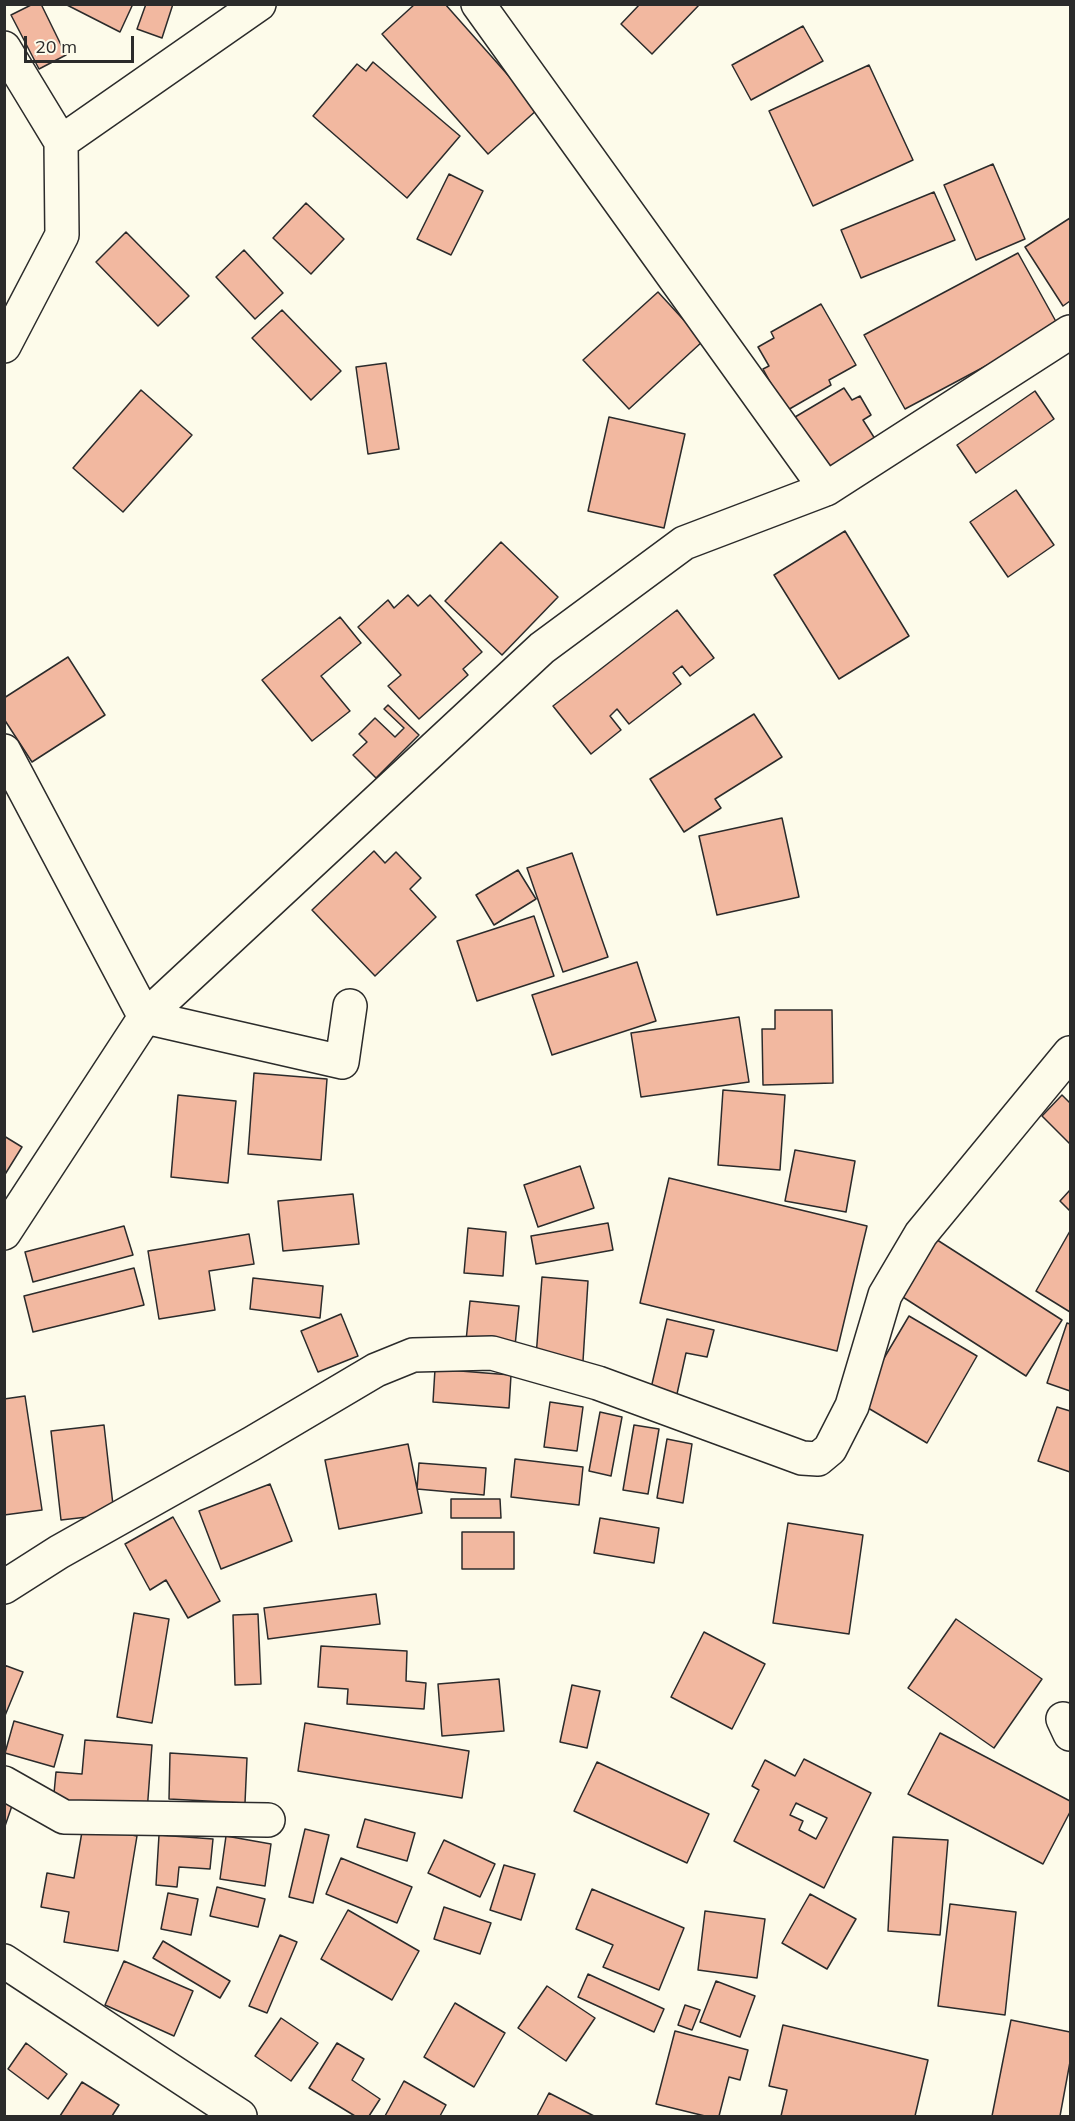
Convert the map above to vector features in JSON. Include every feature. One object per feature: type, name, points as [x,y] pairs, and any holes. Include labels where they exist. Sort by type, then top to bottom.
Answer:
[{"type":"street","points":[[61,142],[259,4]]},
{"type":"street","points":[[478,4],[826,489]]},
{"type":"street","points":[[4,48],[61,142],[62,235],[4,346]]},
{"type":"street","points":[[4,1233],[145,1017],[542,648],[684,543],[826,489],[1071,332]]},
{"type":"street","points":[[4,751],[145,1017],[342,1062],[350,1006]]},
{"type":"street","points":[[4,1587],[58,1552],[251,1444],[376,1370],[413,1355],[492,1353],[597,1383],[802,1458],[818,1459],[830,1449],[852,1406],[885,1295],[921,1234],[1071,1053]]},
{"type":"street","points":[[4,1783],[64,1817],[268,1820]]},
{"type":"street","points":[[4,1961],[240,2116]]},
{"type":"building","points":[[33,4],[41,4],[66,55],[39,69],[11,15]]},
{"type":"building","points":[[65,4],[129,4],[132,6],[120,32]]},
{"type":"building","points":[[146,4],[173,4],[162,38],[137,29]]},
{"type":"building","points":[[415,4],[445,4],[538,109],[488,154],[382,34]]},
{"type":"building","points":[[640,4],[700,4],[652,54],[621,24]]},
{"type":"building","points":[[803,26],[823,61],[751,100],[732,65]]},
{"type":"building","points":[[373,62],[460,136],[407,198],[313,116],[357,64],[366,71]]},
{"type":"building","points":[[869,65],[913,160],[813,206],[769,111]]},
{"type":"building","points":[[993,164],[1025,239],[976,260],[944,185]]},
{"type":"building","points":[[449,174],[483,191],[451,255],[417,239]]},
{"type":"building","points":[[934,192],[955,240],[861,278],[841,230]]},
{"type":"building","points":[[306,203],[344,239],[311,274],[273,238]]},
{"type":"building","points":[[1070,218],[1070,301],[1063,306],[1025,247]]},
{"type":"building","points":[[126,232],[189,296],[158,326],[96,262]]},
{"type":"building","points":[[244,250],[283,293],[255,319],[216,277]]},
{"type":"building","points":[[1018,253],[1059,327],[905,409],[864,335]]},
{"type":"building","points":[[658,292],[703,341],[629,409],[583,360]]},
{"type":"building","points":[[821,304],[856,365],[829,380],[831,385],[786,411],[763,369],[769,366],[758,347],[774,338],[771,332]]},
{"type":"building","points":[[282,310],[341,371],[311,400],[252,338]]},
{"type":"building","points":[[386,363],[399,449],[368,454],[356,367]]},
{"type":"building","points":[[844,388],[852,400],[860,396],[871,415],[863,420],[877,442],[823,474],[790,420]]},
{"type":"building","points":[[141,390],[192,435],[123,512],[73,468]]},
{"type":"building","points":[[1035,391],[1054,419],[976,473],[957,445]]},
{"type":"building","points":[[609,417],[685,434],[664,528],[588,511]]},
{"type":"building","points":[[1016,490],[1054,545],[1008,577],[970,522]]},
{"type":"building","points":[[845,531],[909,636],[839,679],[774,575]]},
{"type":"building","points":[[501,542],[558,597],[502,655],[445,601]]},
{"type":"building","points":[[408,595],[418,606],[430,595],[482,652],[463,669],[468,675],[419,719],[388,686],[401,675],[358,627],[388,600],[394,608]]},
{"type":"building","points":[[677,610],[714,658],[690,676],[682,666],[673,673],[681,684],[629,724],[617,709],[610,716],[621,730],[591,754],[553,706]]},
{"type":"building","points":[[340,617],[361,643],[321,676],[350,711],[312,741],[262,680]]},
{"type":"building","points":[[68,657],[105,715],[32,762],[4,719],[4,698]]},
{"type":"building","points":[[388,705],[419,735],[376,778],[353,755],[367,742],[359,734],[375,718],[395,737],[404,728],[384,709]]},
{"type":"building","points":[[754,714],[782,757],[715,799],[721,808],[684,832],[650,779]]},
{"type":"building","points":[[782,818],[799,897],[717,915],[699,836]]},
{"type":"building","points":[[374,851],[385,863],[396,852],[421,878],[410,889],[436,917],[375,976],[312,910]]},
{"type":"building","points":[[572,853],[608,957],[563,972],[527,868]]},
{"type":"building","points":[[518,870],[536,899],[494,925],[476,895]]},
{"type":"building","points":[[534,916],[554,976],[477,1001],[457,941]]},
{"type":"building","points":[[637,962],[656,1021],[552,1055],[532,995]]},
{"type":"building","points":[[775,1010],[832,1010],[833,1083],[763,1085],[762,1029],[775,1029]]},
{"type":"building","points":[[739,1017],[749,1082],[641,1097],[631,1033]]},
{"type":"building","points":[[254,1073],[327,1079],[321,1160],[248,1154]]},
{"type":"building","points":[[723,1090],[785,1095],[780,1170],[718,1165]]},
{"type":"building","points":[[178,1095],[236,1101],[228,1183],[171,1177]]},
{"type":"building","points":[[1062,1095],[1070,1103],[1070,1144],[1042,1116]]},
{"type":"building","points":[[4,1136],[22,1147],[4,1176]]},
{"type":"building","points":[[795,1150],[855,1161],[846,1212],[785,1201]]},
{"type":"building","points":[[580,1166],[594,1208],[538,1227],[524,1185]]},
{"type":"building","points":[[669,1178],[867,1226],[837,1351],[640,1303]]},
{"type":"building","points":[[1070,1190],[1070,1211],[1060,1201]]},
{"type":"building","points":[[353,1194],[359,1244],[283,1251],[278,1201]]},
{"type":"building","points":[[608,1223],[613,1250],[536,1264],[531,1236]]},
{"type":"building","points":[[124,1226],[133,1255],[33,1282],[25,1252]]},
{"type":"building","points":[[468,1228],[506,1232],[503,1276],[464,1273]]},
{"type":"building","points":[[1070,1231],[1070,1312],[1036,1291]]},
{"type":"building","points":[[249,1234],[254,1264],[209,1271],[215,1310],[159,1319],[148,1251]]},
{"type":"building","points":[[931,1236],[1062,1320],[1026,1376],[895,1292]]},
{"type":"building","points":[[134,1268],[144,1305],[33,1332],[24,1296]]},
{"type":"building","points":[[542,1277],[588,1281],[583,1361],[536,1357]]},
{"type":"building","points":[[253,1278],[323,1286],[320,1318],[250,1309]]},
{"type":"building","points":[[470,1301],[519,1306],[515,1346],[466,1341]]},
{"type":"building","points":[[341,1314],[358,1356],[318,1372],[301,1331]]},
{"type":"building","points":[[909,1316],[977,1356],[927,1443],[858,1402]]},
{"type":"building","points":[[667,1319],[714,1330],[707,1357],[686,1353],[675,1403],[649,1397]]},
{"type":"building","points":[[1067,1323],[1070,1324],[1070,1391],[1047,1383]]},
{"type":"building","points":[[435,1369],[511,1375],[509,1408],[433,1402]]},
{"type":"building","points":[[25,1396],[42,1510],[4,1515],[4,1399]]},
{"type":"building","points":[[550,1402],[583,1407],[577,1451],[544,1447]]},
{"type":"building","points":[[1057,1407],[1070,1411],[1070,1472],[1038,1461]]},
{"type":"building","points":[[600,1412],[622,1417],[611,1476],[589,1471]]},
{"type":"building","points":[[104,1425],[114,1514],[61,1520],[51,1431]]},
{"type":"building","points":[[634,1425],[659,1429],[648,1494],[623,1490]]},
{"type":"building","points":[[667,1439],[692,1444],[683,1503],[657,1498]]},
{"type":"building","points":[[408,1444],[422,1513],[339,1529],[325,1460]]},
{"type":"building","points":[[515,1459],[583,1467],[579,1505],[511,1497]]},
{"type":"building","points":[[419,1463],[486,1468],[484,1495],[417,1489]]},
{"type":"building","points":[[270,1484],[292,1541],[221,1569],[199,1511]]},
{"type":"building","points":[[451,1499],[500,1499],[501,1518],[451,1518]]},
{"type":"building","points":[[173,1517],[220,1601],[188,1618],[166,1580],[150,1590],[125,1544]]},
{"type":"building","points":[[600,1518],[659,1528],[654,1563],[594,1553]]},
{"type":"building","points":[[788,1523],[863,1535],[849,1634],[773,1623]]},
{"type":"building","points":[[462,1532],[514,1532],[514,1569],[462,1569]]},
{"type":"building","points":[[376,1594],[380,1624],[268,1639],[264,1608]]},
{"type":"building","points":[[134,1613],[169,1619],[152,1723],[117,1717]]},
{"type":"building","points":[[258,1614],[261,1684],[235,1685],[233,1615]]},
{"type":"building","points":[[956,1619],[1042,1679],[994,1748],[908,1688]]},
{"type":"building","points":[[704,1632],[765,1664],[732,1729],[671,1697]]},
{"type":"building","points":[[321,1646],[407,1651],[406,1681],[426,1683],[424,1709],[347,1704],[348,1689],[318,1687]]},
{"type":"building","points":[[4,1665],[23,1672],[4,1718]]},
{"type":"building","points":[[499,1679],[504,1731],[442,1736],[438,1684]]},
{"type":"building","points":[[572,1685],[600,1691],[587,1748],[560,1742]]},
{"type":"building","points":[[14,1721],[63,1735],[54,1767],[5,1753]]},
{"type":"building","points":[[305,1723],[469,1751],[462,1798],[298,1771]]},
{"type":"building","points":[[940,1733],[1070,1801],[1070,1812],[1043,1864],[908,1794]]},
{"type":"building","points":[[85,1740],[152,1745],[147,1812],[53,1804],[56,1772],[82,1774]]},
{"type":"building","points":[[170,1753],[247,1758],[245,1803],[169,1799]]},
{"type":"building","points":[[804,1759],[871,1793],[824,1888],[734,1841],[759,1790],[752,1786],[765,1760],[795,1776]],"holes":[[[796,1803],[827,1818],[816,1839],[799,1830],[803,1821],[790,1815]]]},
{"type":"building","points":[[597,1762],[709,1814],[687,1863],[574,1811]]},
{"type":"building","points":[[4,1790],[16,1794],[4,1829]]},
{"type":"building","points":[[365,1819],[415,1833],[407,1861],[357,1847]]},
{"type":"building","points":[[83,1826],[137,1836],[118,1951],[64,1942],[69,1912],[41,1907],[47,1873],[74,1878]]},
{"type":"building","points":[[305,1829],[329,1835],[313,1903],[289,1897]]},
{"type":"building","points":[[159,1835],[213,1839],[210,1869],[179,1867],[177,1887],[156,1885]]},
{"type":"building","points":[[226,1836],[271,1844],[265,1886],[220,1879]]},
{"type":"building","points":[[893,1837],[948,1840],[940,1935],[888,1931]]},
{"type":"building","points":[[444,1840],[495,1864],[480,1897],[428,1873]]},
{"type":"building","points":[[341,1858],[412,1887],[397,1923],[326,1894]]},
{"type":"building","points":[[504,1865],[535,1874],[521,1920],[490,1910]]},
{"type":"building","points":[[217,1887],[265,1899],[258,1927],[210,1916]]},
{"type":"building","points":[[592,1889],[684,1928],[659,1990],[603,1967],[613,1945],[576,1929]]},
{"type":"building","points":[[168,1893],[198,1899],[191,1935],[161,1929]]},
{"type":"building","points":[[810,1894],[856,1919],[827,1969],[782,1943]]},
{"type":"building","points":[[950,1904],[1016,1912],[1005,2015],[938,2006]]},
{"type":"building","points":[[444,1907],[491,1923],[480,1954],[434,1939]]},
{"type":"building","points":[[348,1910],[419,1951],[392,2000],[321,1959]]},
{"type":"building","points":[[705,1911],[765,1919],[757,1978],[698,1970]]},
{"type":"building","points":[[280,1935],[297,1942],[267,2013],[249,2006]]},
{"type":"building","points":[[163,1941],[230,1981],[220,1998],[153,1958]]},
{"type":"building","points":[[124,1961],[193,1991],[174,2036],[105,2005]]},
{"type":"building","points":[[588,1974],[664,2009],[654,2032],[578,1997]]},
{"type":"building","points":[[716,1981],[755,1996],[740,2037],[700,2022]]},
{"type":"building","points":[[547,1986],[595,2018],[566,2061],[518,2028]]},
{"type":"building","points":[[455,2003],[505,2033],[474,2087],[424,2057]]},
{"type":"building","points":[[685,2005],[700,2010],[692,2030],[678,2025]]},
{"type":"building","points":[[281,2018],[318,2043],[291,2081],[255,2056]]},
{"type":"building","points":[[1011,2020],[1070,2032],[1070,2062],[1060,2116],[992,2116]]},
{"type":"building","points":[[783,2025],[928,2060],[915,2116],[781,2116],[787,2090],[769,2086]]},
{"type":"building","points":[[675,2031],[748,2050],[740,2080],[729,2077],[719,2116],[705,2116],[656,2104]]},
{"type":"building","points":[[26,2043],[67,2074],[48,2099],[8,2069]]},
{"type":"building","points":[[337,2043],[364,2059],[352,2080],[380,2099],[369,2116],[355,2116],[309,2088]]},
{"type":"building","points":[[404,2081],[446,2105],[440,2116],[385,2116]]},
{"type":"building","points":[[82,2082],[119,2105],[112,2116],[60,2116]]},
{"type":"building","points":[[549,2093],[594,2116],[537,2116]]}]
